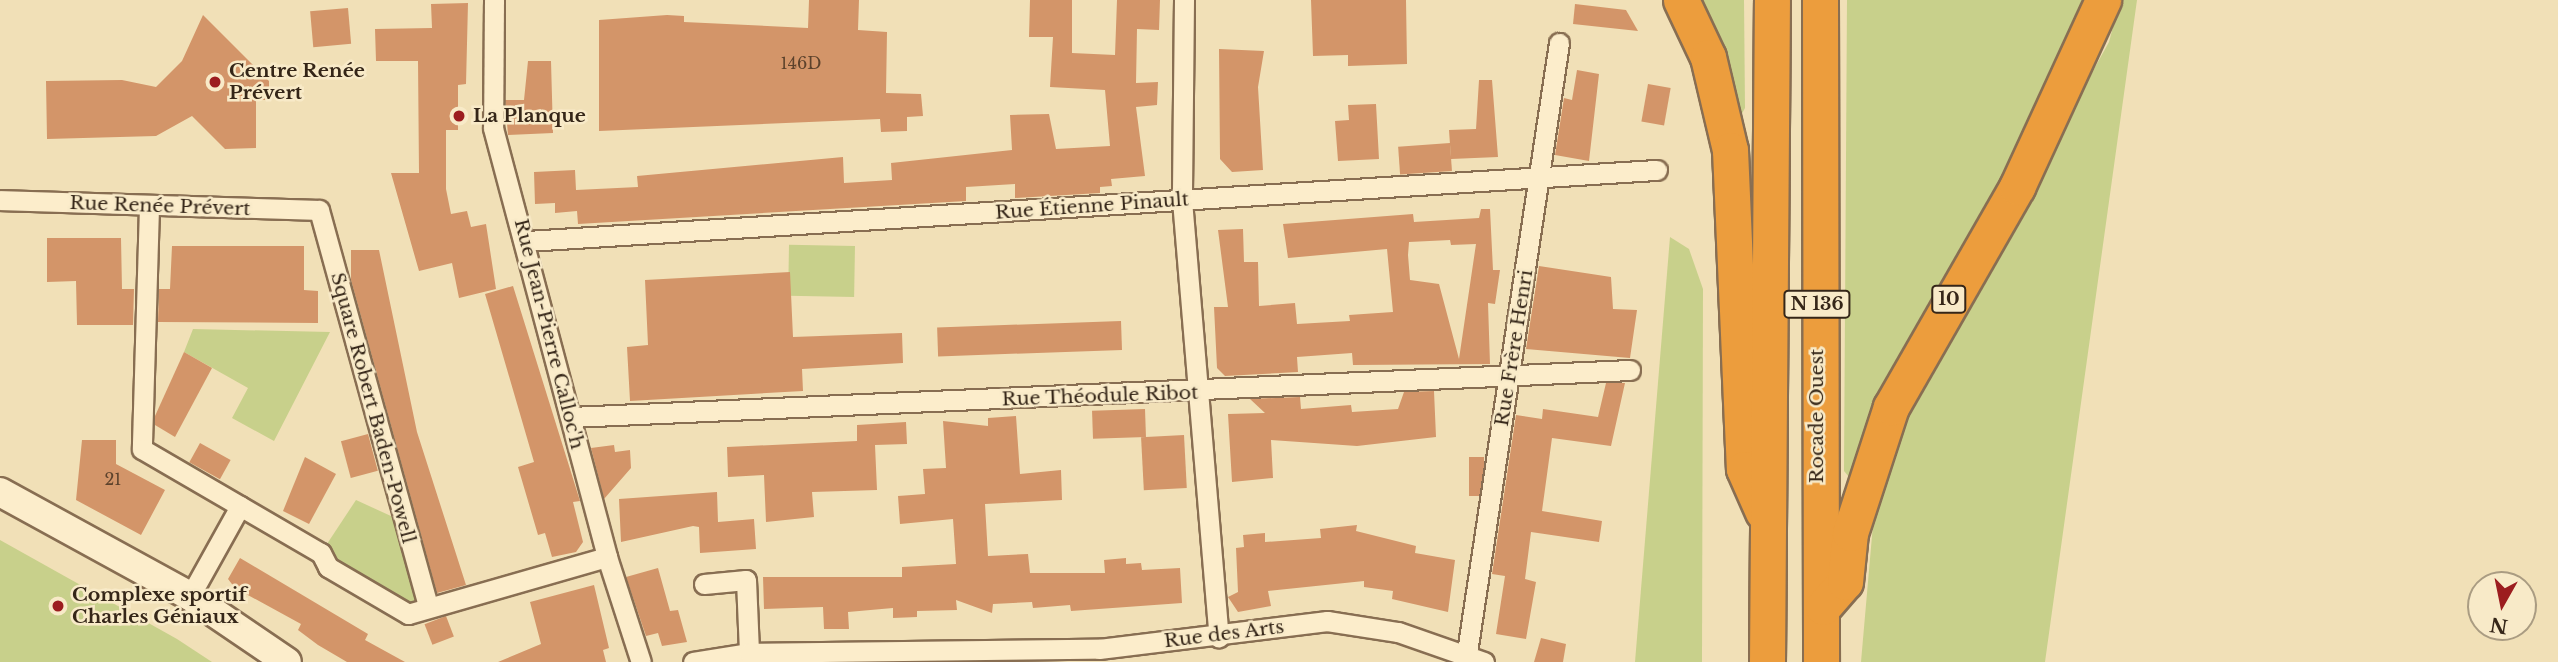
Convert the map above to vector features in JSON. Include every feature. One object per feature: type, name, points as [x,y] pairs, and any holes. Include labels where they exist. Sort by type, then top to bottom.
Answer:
[{"type":"highway","points":[[1681,0],[1708,57],[1730,150],[1744,469],[1768,523]]},
{"type":"highway","name":"N 136","points":[[1767,662],[1772,0]]},
{"type":"highway","name":"Rocade Ouest","points":[[1820,0],[1816,584],[1823,607],[1821,662]]},
{"type":"highway","name":"10","points":[[1823,607],[1845,582],[1850,533],[1891,407],[2017,187],[2103,0]]},
{"type":"street","name":"Rue Jean-Pierre Calloc'h","points":[[494,0],[493,128],[527,242],[607,557],[641,662]]},
{"type":"street","points":[[1184,0],[1182,200],[1202,392],[1219,637]]},
{"type":"street","name":"Rue Frère Henri","points":[[1476,657],[1508,378],[1542,177],[1559,43]]},
{"type":"street","name":"Rue Étienne Pinault","points":[[527,242],[1657,170]]},
{"type":"street","name":"Rue Renée Prévert","points":[[0,200],[149,207],[319,210]]},
{"type":"street","points":[[149,207],[142,449],[240,506],[408,614],[428,606],[607,557]]},
{"type":"street","name":"Square Robert Baden-Powell","points":[[319,210],[428,606]]},
{"type":"street","name":"Rue Théodule Ribot","points":[[571,417],[1202,392],[1630,370]]},
{"type":"street","points":[[0,492],[190,596],[287,662]]},
{"type":"street","points":[[190,596],[240,506]]},
{"type":"street","points":[[704,584],[746,580],[749,653]]},
{"type":"street","name":"Rue des Arts","points":[[692,662],[749,653],[1099,649],[1219,637],[1327,621],[1398,632],[1476,657]]},
{"type":"green space","points":[[1692,0],[1744,0],[1745,108],[1739,119]]},
{"type":"green space","points":[[1847,0],[2091,0],[1849,477],[1844,471]]},
{"type":"green space","points":[[2120,0],[2137,0],[2045,662],[1861,662],[1876,490],[1908,404],[2109,42]]},
{"type":"green space","points":[[1670,237],[1689,249],[1703,289],[1702,662],[1635,662]]},
{"type":"green space","points":[[789,245],[855,246],[854,297],[788,296]]},
{"type":"green space","points":[[193,329],[330,332],[274,441],[232,418],[248,388],[184,352]]},
{"type":"green space","points":[[356,500],[404,522],[428,606],[408,614],[321,553]]},
{"type":"green space","name":"Complexe sportif Charles Géniaux","points":[[0,540],[177,639],[212,662],[0,662]]},
{"type":"building","points":[[809,0],[859,0],[858,30],[887,32],[886,93],[921,94],[923,116],[907,117],[907,131],[881,132],[880,119],[599,131],[599,20],[667,15],[684,16],[684,22],[808,28]]},
{"type":"building","points":[[1030,0],[1072,0],[1072,53],[1115,55],[1117,0],[1160,0],[1159,30],[1137,29],[1136,83],[1158,82],[1157,105],[1136,107],[1145,176],[1111,179],[1112,186],[1100,187],[1100,193],[1015,198],[1015,184],[966,187],[966,201],[578,224],[577,211],[555,213],[555,203],[535,204],[534,172],[575,170],[576,190],[638,187],[637,176],[843,157],[844,183],[892,180],[891,163],[1012,150],[1010,115],[1049,114],[1056,149],[1110,146],[1105,90],[1050,87],[1053,37],[1029,37]]},
{"type":"building","points":[[1311,0],[1406,0],[1407,64],[1348,66],[1348,55],[1313,56]]},
{"type":"building","points":[[468,3],[466,84],[458,85],[458,130],[446,130],[446,189],[451,214],[467,211],[471,227],[486,224],[496,289],[459,298],[452,263],[419,271],[391,173],[419,173],[418,61],[376,61],[375,29],[432,28],[431,4]]},
{"type":"building","points":[[1575,4],[1626,10],[1638,31],[1573,24]]},
{"type":"building","points":[[348,8],[351,44],[313,47],[310,11]]},
{"type":"building","points":[[203,15],[269,81],[269,100],[256,100],[256,148],[225,149],[192,116],[156,136],[47,139],[46,81],[122,80],[156,87],[182,61]]},
{"type":"building","points":[[1219,49],[1264,51],[1258,87],[1263,170],[1232,172],[1220,159]]},
{"type":"building","points":[[528,61],[551,61],[553,133],[508,135],[505,100],[524,100]]},
{"type":"building","points":[[1577,70],[1599,74],[1589,161],[1555,155],[1564,98],[1572,100]]},
{"type":"building","points":[[1479,80],[1492,80],[1498,157],[1451,159],[1449,130],[1476,129]]},
{"type":"building","points":[[1648,84],[1671,88],[1664,125],[1641,121]]},
{"type":"building","points":[[1376,104],[1379,159],[1338,161],[1335,121],[1349,120],[1348,105]]},
{"type":"building","points":[[1450,143],[1452,171],[1400,175],[1398,147]]},
{"type":"building","points":[[1481,209],[1490,209],[1493,270],[1500,270],[1495,304],[1488,303],[1490,364],[1353,365],[1352,353],[1297,357],[1298,372],[1225,376],[1217,368],[1214,307],[1228,307],[1218,230],[1243,229],[1244,262],[1258,262],[1259,306],[1295,303],[1297,324],[1350,321],[1349,315],[1393,312],[1387,249],[1288,258],[1283,224],[1413,214],[1414,222],[1479,218]],"holes":[[[1450,240],[1451,245],[1476,244],[1459,359],[1439,284],[1410,280],[1408,255],[1409,242]]]},
{"type":"building","points":[[47,238],[121,238],[122,289],[134,289],[133,325],[77,325],[76,281],[47,282]]},
{"type":"building","points":[[172,246],[304,246],[304,290],[318,291],[318,323],[158,322],[159,289],[170,289]]},
{"type":"building","points":[[351,250],[379,250],[417,432],[466,585],[437,593],[351,280]]},
{"type":"building","points":[[1539,266],[1611,277],[1613,309],[1637,310],[1630,358],[1526,349]]},
{"type":"building","points":[[790,272],[793,337],[902,333],[903,363],[802,369],[803,391],[630,401],[627,347],[648,345],[645,280]]},
{"type":"building","points":[[513,286],[580,501],[573,502],[583,542],[576,552],[552,557],[545,533],[538,535],[518,467],[534,462],[485,294]]},
{"type":"building","points":[[1121,321],[1122,350],[938,356],[937,327]]},
{"type":"building","points":[[184,352],[212,368],[175,437],[155,425],[155,416]]},
{"type":"building","points":[[1606,383],[1625,383],[1611,446],[1552,438],[1542,511],[1602,521],[1599,542],[1531,532],[1525,579],[1536,582],[1526,639],[1496,634],[1505,576],[1492,574],[1516,415],[1542,419],[1543,409],[1598,417]]},
{"type":"building","points":[[1434,391],[1436,437],[1357,446],[1271,440],[1273,478],[1232,482],[1228,414],[1265,413],[1250,399],[1300,397],[1301,409],[1351,405],[1352,412],[1398,409],[1404,392]]},
{"type":"building","points":[[1145,409],[1146,437],[1093,439],[1092,411]]},
{"type":"building","points":[[1016,416],[1020,474],[1061,470],[1062,500],[985,504],[988,556],[1028,554],[1030,573],[1105,573],[1104,560],[1126,558],[1126,564],[1141,563],[1142,570],[1180,568],[1182,603],[1071,611],[1070,605],[1033,608],[1032,602],[993,604],[992,613],[956,600],[957,610],[917,611],[917,617],[893,618],[893,608],[848,612],[849,629],[824,629],[823,607],[764,609],[763,577],[902,577],[902,567],[956,564],[953,519],[900,524],[898,496],[925,494],[923,469],[946,468],[943,421],[988,426],[988,418]]},
{"type":"building","points":[[906,422],[907,444],[875,445],[877,490],[812,492],[814,517],[766,522],[764,475],[728,477],[727,447],[857,441],[857,425]]},
{"type":"building","points":[[368,434],[378,471],[351,478],[341,441]]},
{"type":"building","points":[[1184,435],[1187,488],[1144,490],[1141,437]]},
{"type":"building","points":[[82,440],[116,440],[116,464],[165,490],[141,535],[76,500]]},
{"type":"building","points":[[200,443],[231,460],[220,479],[189,462]]},
{"type":"building","points":[[614,445],[615,452],[630,450],[631,468],[604,499],[591,448]]},
{"type":"building","points":[[305,457],[336,474],[309,524],[283,511]]},
{"type":"building","points":[[1469,457],[1484,457],[1484,496],[1469,496]]},
{"type":"building","points":[[717,492],[718,522],[754,519],[756,549],[700,553],[699,527],[693,526],[621,542],[619,499]]},
{"type":"building","points":[[1357,525],[1356,531],[1416,546],[1415,553],[1455,560],[1448,612],[1392,599],[1393,591],[1364,587],[1364,581],[1268,591],[1271,606],[1238,612],[1228,597],[1238,592],[1236,548],[1244,547],[1243,535],[1265,533],[1265,542],[1321,538],[1320,529]]},
{"type":"building","points":[[240,558],[368,634],[365,640],[405,662],[347,662],[318,645],[298,630],[301,624],[235,588],[228,579]]},
{"type":"building","points":[[658,568],[670,611],[678,610],[687,642],[662,646],[658,633],[646,636],[626,577]]},
{"type":"building","points":[[594,585],[609,648],[603,650],[606,662],[498,662],[541,644],[530,602]]},
{"type":"building","points":[[446,616],[454,637],[432,645],[425,624]]},
{"type":"building","points":[[1541,638],[1566,644],[1563,662],[1534,662]]},
{"type":"place","name":"Centre Renée Prévert","points":[[215,82]]},
{"type":"place","name":"La Planque","points":[[459,116]]},
{"type":"place","name":"Complexe sportif Charles Géniaux","points":[[58,606]]}]
